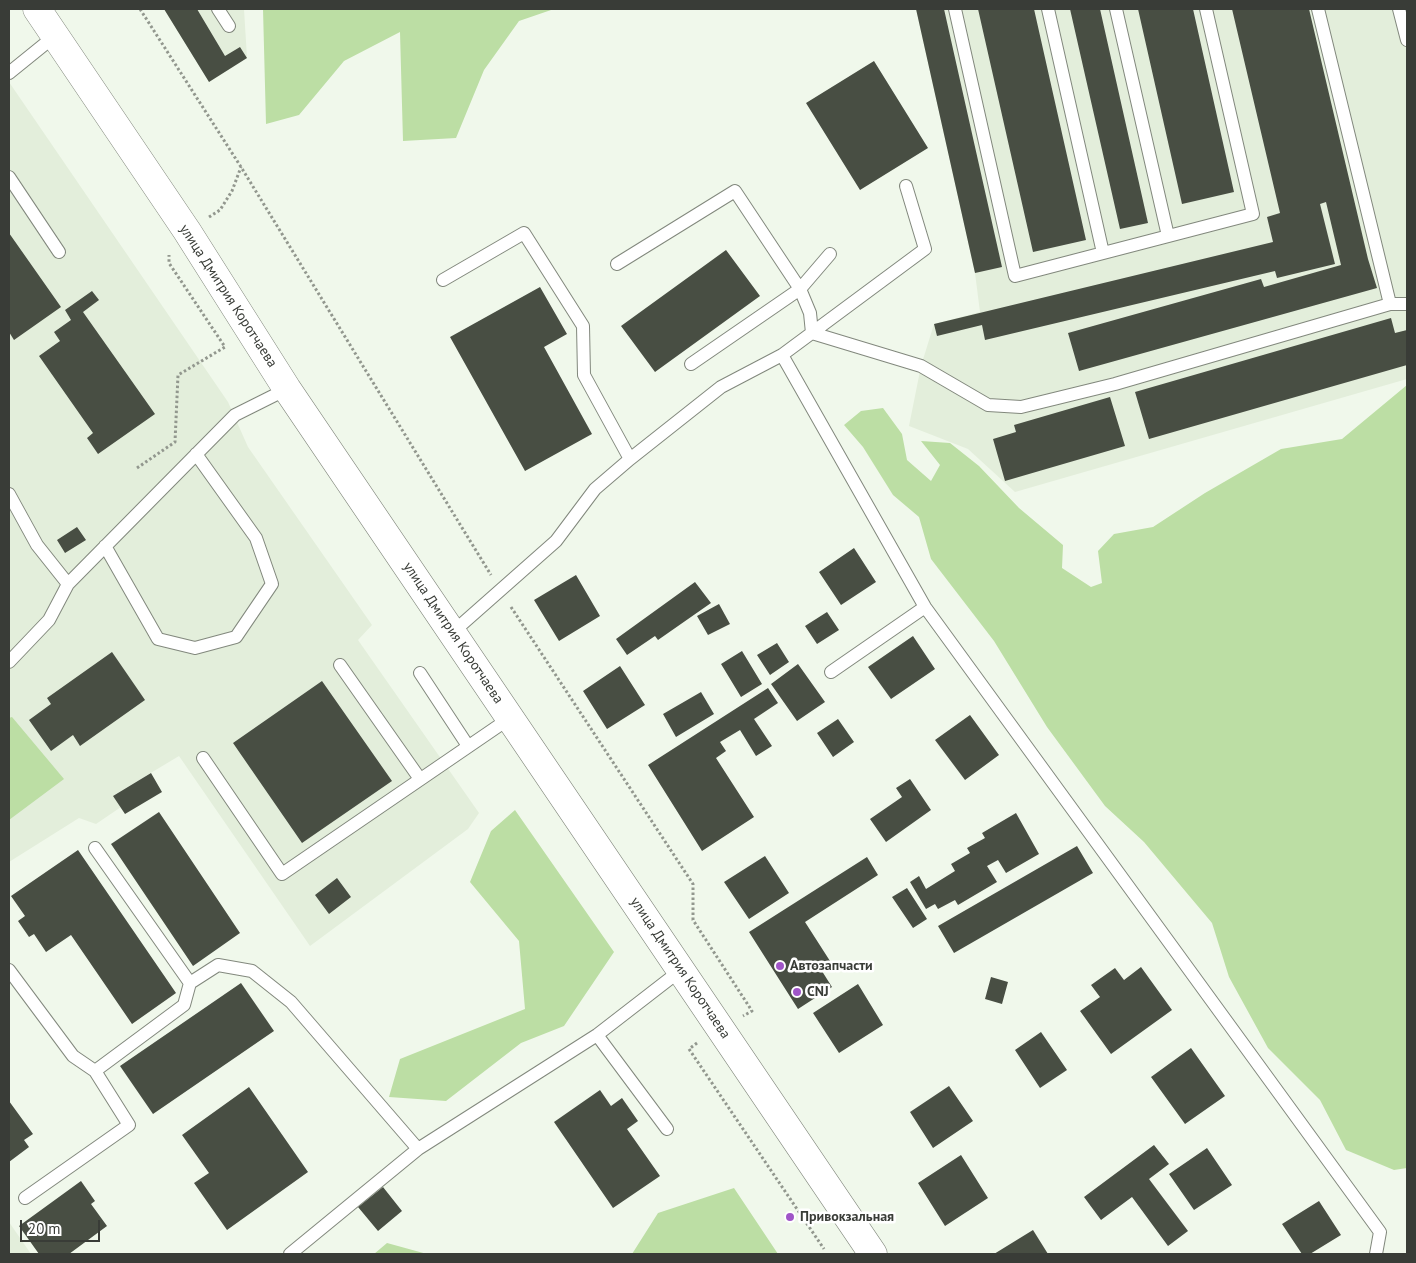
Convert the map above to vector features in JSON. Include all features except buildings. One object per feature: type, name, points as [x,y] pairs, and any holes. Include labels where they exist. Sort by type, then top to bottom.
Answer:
[{"type":"street","name":"улица Дмитрия Коротчаева","points":[[37,9],[187,231],[287,388],[872,1254]]},
{"type":"lane","points":[[218,9],[229,26]]},
{"type":"lane","points":[[955,9],[1015,276],[1253,214],[1206,9]]},
{"type":"lane","points":[[1048,9],[1103,253]]},
{"type":"lane","points":[[1116,9],[1168,236]]},
{"type":"lane","points":[[1318,9],[1390,304]]},
{"type":"lane","points":[[1399,9],[1407,40]]},
{"type":"lane","points":[[9,73],[56,35]]},
{"type":"lane","points":[[9,177],[59,252]]},
{"type":"lane","points":[[453,632],[556,541],[595,489],[630,459],[721,387],[782,355],[926,249],[906,186]]},
{"type":"lane","points":[[617,264],[735,190],[800,289],[810,313],[812,333]]},
{"type":"lane","points":[[444,280],[524,233],[583,326],[584,375],[630,459]]},
{"type":"lane","points":[[691,364],[800,289],[830,254]]},
{"type":"lane","points":[[812,333],[921,366],[988,405],[1021,407],[1115,384],[1390,304],[1407,304]]},
{"type":"lane","points":[[782,355],[925,608],[1380,1232],[1376,1254]]},
{"type":"lane","points":[[9,662],[49,620],[68,584],[235,415],[287,388]]},
{"type":"lane","points":[[105,546],[158,639],[195,648],[236,637],[272,584],[256,538],[196,454]]},
{"type":"lane","points":[[9,494],[37,545],[68,584]]},
{"type":"lane","points":[[831,672],[925,608]]},
{"type":"lane","points":[[340,665],[420,779]]},
{"type":"lane","points":[[420,673],[468,746]]},
{"type":"lane","points":[[203,758],[282,874],[510,718]]},
{"type":"lane","points":[[95,848],[190,983]]},
{"type":"lane","points":[[95,1071],[184,1005],[190,983],[218,966],[252,971],[291,1002],[418,1149]]},
{"type":"lane","points":[[9,970],[73,1056],[95,1071],[129,1125],[24,1198]]},
{"type":"lane","points":[[290,1254],[418,1149],[597,1035],[681,970]]},
{"type":"lane","points":[[597,1035],[667,1129]]},
{"type":"path","points":[[140,9],[242,167],[500,590],[693,884],[693,920],[752,1012],[721,1028],[689,1049],[824,1249]]},
{"type":"path","points":[[137,468],[174,442],[178,375],[225,346],[169,264],[169,244],[220,210],[232,191],[242,167]]},
{"type":"shaded area","points":[[164,9],[244,9],[247,58],[209,82]]},
{"type":"shaded area","points":[[916,9],[1407,9],[1407,379],[1015,492],[968,449],[909,426],[921,366],[934,324],[980,312],[975,273]]},
{"type":"shaded area","points":[[9,82],[228,402],[248,447],[372,625],[358,640],[479,813],[468,829],[310,946],[179,756],[114,795],[121,807],[96,824],[79,818],[9,862]]},
{"type":"shaded area","points":[[9,1222],[31,1254],[9,1254]]},
{"type":"green space","points":[[263,9],[554,9],[519,21],[484,70],[456,138],[403,141],[400,32],[344,61],[299,115],[266,124]]},
{"type":"green space","points":[[1407,385],[1407,1168],[1394,1170],[1346,1150],[1320,1100],[1268,1048],[1229,977],[1212,923],[1144,842],[1105,806],[1047,727],[994,641],[931,559],[919,517],[893,495],[863,447],[844,425],[861,411],[883,408],[902,434],[907,460],[931,481],[940,465],[921,441],[950,443],[979,466],[1019,508],[1063,545],[1062,568],[1091,587],[1102,583],[1098,551],[1114,534],[1153,527],[1205,493],[1281,449],[1342,439]]},
{"type":"green space","points":[[12,717],[64,779],[9,820],[9,718]]},
{"type":"green space","points":[[515,810],[614,952],[564,1026],[521,1043],[446,1101],[389,1097],[400,1059],[525,1009],[519,941],[470,882],[491,831]]},
{"type":"green space","points":[[734,1188],[778,1254],[632,1254],[658,1213]]},
{"type":"green space","points":[[387,1243],[427,1254],[374,1254]]},
{"type":"place","name":"Автозапчасти","points":[[780,966]]},
{"type":"place","name":"CNJ","points":[[797,992]]},
{"type":"place","name":"Привокзальная","points":[[790,1217]]}]
